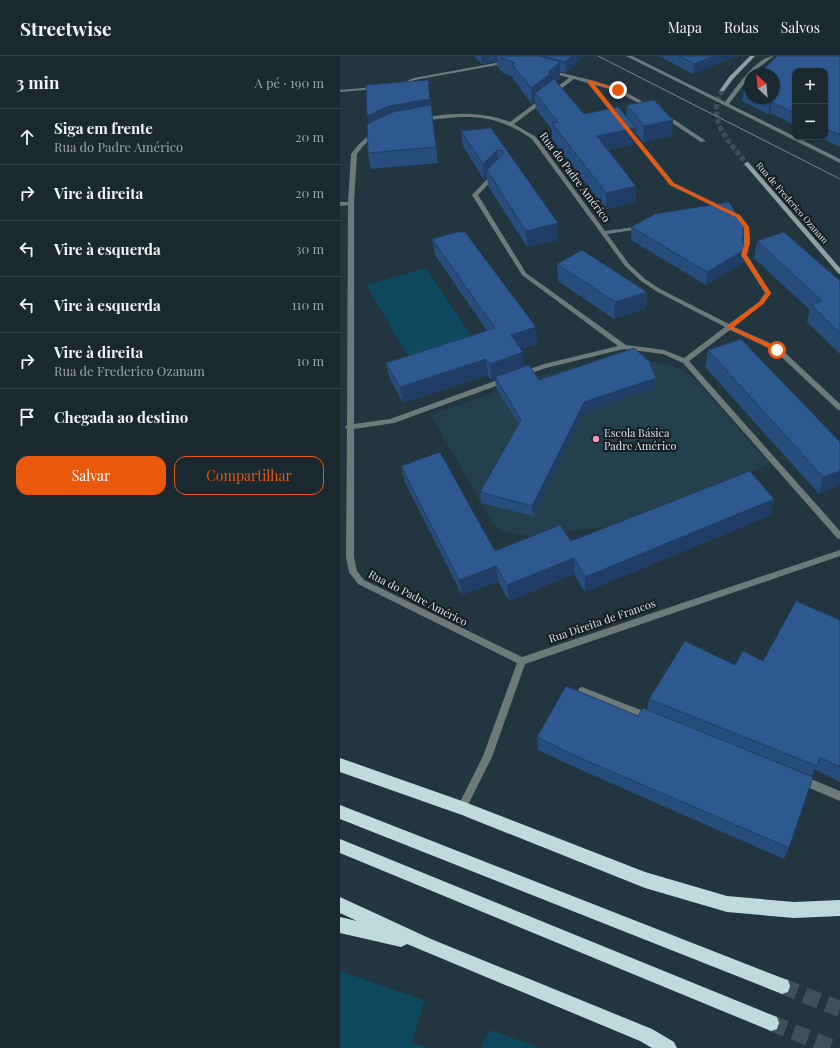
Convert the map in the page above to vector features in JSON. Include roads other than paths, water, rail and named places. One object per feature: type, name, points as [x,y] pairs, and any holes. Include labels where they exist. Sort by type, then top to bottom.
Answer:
[{"type":"highway","points":[[340,765],[462,808],[645,880],[727,904],[794,910],[840,908]]},
{"type":"highway","points":[[340,812],[782,986]]},
{"type":"highway","points":[[340,846],[771,1023]]},
{"type":"highway","points":[[340,905],[426,944],[646,1035],[668,1048]]},
{"type":"highway","points":[[340,925],[426,944]]},
{"type":"main road","points":[[722,90],[731,78],[753,56]]},
{"type":"main road","name":"Rua de Frederico Ozanam","points":[[747,164],[840,272]]},
{"type":"street","points":[[628,56],[840,161]]},
{"type":"street","points":[[726,105],[750,74],[772,56]]},
{"type":"street","points":[[392,86],[399,86],[414,79],[511,61]]},
{"type":"street","points":[[542,69],[618,90],[670,119],[703,141]]},
{"type":"street","points":[[512,123],[573,77]]},
{"type":"street","points":[[589,81],[622,122]]},
{"type":"street","points":[[340,91],[384,87]]},
{"type":"street","name":"Rua do Padre Américo","points":[[416,120],[478,114],[512,123],[521,128],[534,138],[627,265],[643,280],[658,290],[777,350],[820,387],[840,408]]},
{"type":"street","points":[[626,127],[672,184],[738,216],[746,227],[747,243],[744,255],[768,293],[761,303],[685,361]]},
{"type":"street","name":"Rua do Padre Américo","points":[[384,128],[373,134],[361,144],[354,154],[351,203],[349,427],[350,557],[353,572],[361,582],[522,661]]},
{"type":"street","points":[[501,168],[475,195],[524,274],[624,347]]},
{"type":"street","points":[[340,204],[351,203]]},
{"type":"street","points":[[718,213],[725,211]]},
{"type":"street","points":[[604,233],[650,225]]},
{"type":"street","points":[[349,427],[391,421],[544,366],[624,347],[664,352],[685,361],[840,536]]},
{"type":"street","name":"Rua Direita de Francos","points":[[522,661],[840,553]]},
{"type":"street","points":[[462,808],[486,757],[522,661]]},
{"type":"street","points":[[582,690],[656,721]]},
{"type":"street","points":[[796,778],[840,796]]},
{"type":"tunnel","points":[[722,90],[716,112],[721,130],[747,164]]},
{"type":"tunnel","points":[[782,986],[840,1009]]},
{"type":"tunnel","points":[[771,1023],[834,1048]]},
{"type":"tram line","points":[[598,56],[840,179]]},
{"type":"place","name":"Escola Básica Padre Américo","points":[[596,439]]}]
